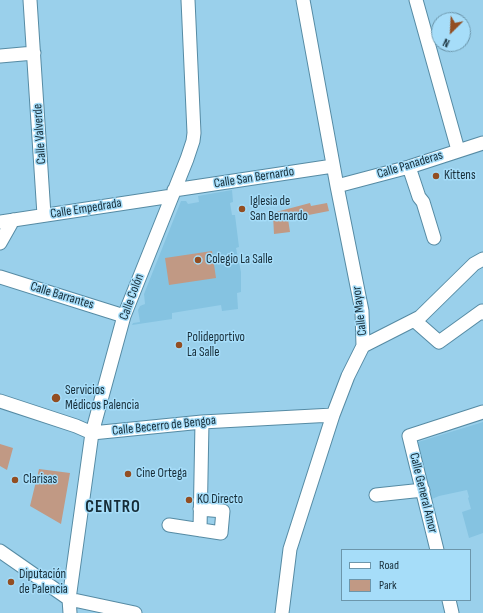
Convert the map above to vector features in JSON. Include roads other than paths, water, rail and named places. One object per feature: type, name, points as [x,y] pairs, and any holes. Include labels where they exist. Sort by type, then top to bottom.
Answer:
[{"type":"street","name":"Calle Valverde","points":[[30,0],[44,215]]},
{"type":"street","name":"Calle Colón","points":[[70,613],[69,599],[92,433],[124,316],[187,159],[194,133],[188,0]]},
{"type":"street","name":"Calle Mayor","points":[[282,613],[290,548],[333,415],[348,376],[363,346],[362,311],[333,166],[303,0]]},
{"type":"street","points":[[416,0],[458,150]]},
{"type":"street","points":[[0,56],[34,53]]},
{"type":"street","name":"Calle Panaderas","points":[[337,186],[409,167],[483,143]]},
{"type":"street","name":"Calle San Bernardo","points":[[173,193],[333,166]]},
{"type":"street","points":[[409,167],[418,197],[423,202],[434,238]]},
{"type":"street","name":"Calle Empedrada","points":[[0,222],[173,193]]},
{"type":"street","points":[[0,243],[13,220]]},
{"type":"street","points":[[363,346],[414,320],[428,310],[474,264],[483,258]]},
{"type":"street","name":"Calle Barrantes","points":[[0,277],[124,316]]},
{"type":"street","points":[[414,320],[439,342],[482,311],[483,313]]},
{"type":"street","name":"Calle Becerro de Bengoa","points":[[0,401],[76,426],[92,433],[202,422],[333,415]]},
{"type":"street","name":"Calle General Amor","points":[[437,549],[409,436],[483,412]]},
{"type":"street","points":[[200,530],[202,422]]},
{"type":"street","points":[[376,495],[423,490]]},
{"type":"street","points":[[169,525],[221,533],[223,511],[200,509]]},
{"type":"street","points":[[0,551],[69,599],[135,613]]},
{"type":"street","points":[[449,601],[452,613]]},
{"type":"place","name":"Kittens","points":[[436,176]]},
{"type":"place","name":"Iglesia de San Bernardo","points":[[242,209]]},
{"type":"place","name":"Colegio La Salle","points":[[198,260]]},
{"type":"place","name":"Polideportivo La Salle","points":[[179,345]]},
{"type":"place","name":"Servicios Médicos Palencia","points":[[56,398]]},
{"type":"place","name":"Cine Ortega","points":[[128,474]]},
{"type":"place","name":"Clarisas","points":[[15,480]]},
{"type":"place","name":"KO Directo","points":[[189,500]]},
{"type":"place","name":"Diputación de Palencia","points":[[11,582]]},
{"type":"district","name":"CENTRO","points":[[113,508]]}]
